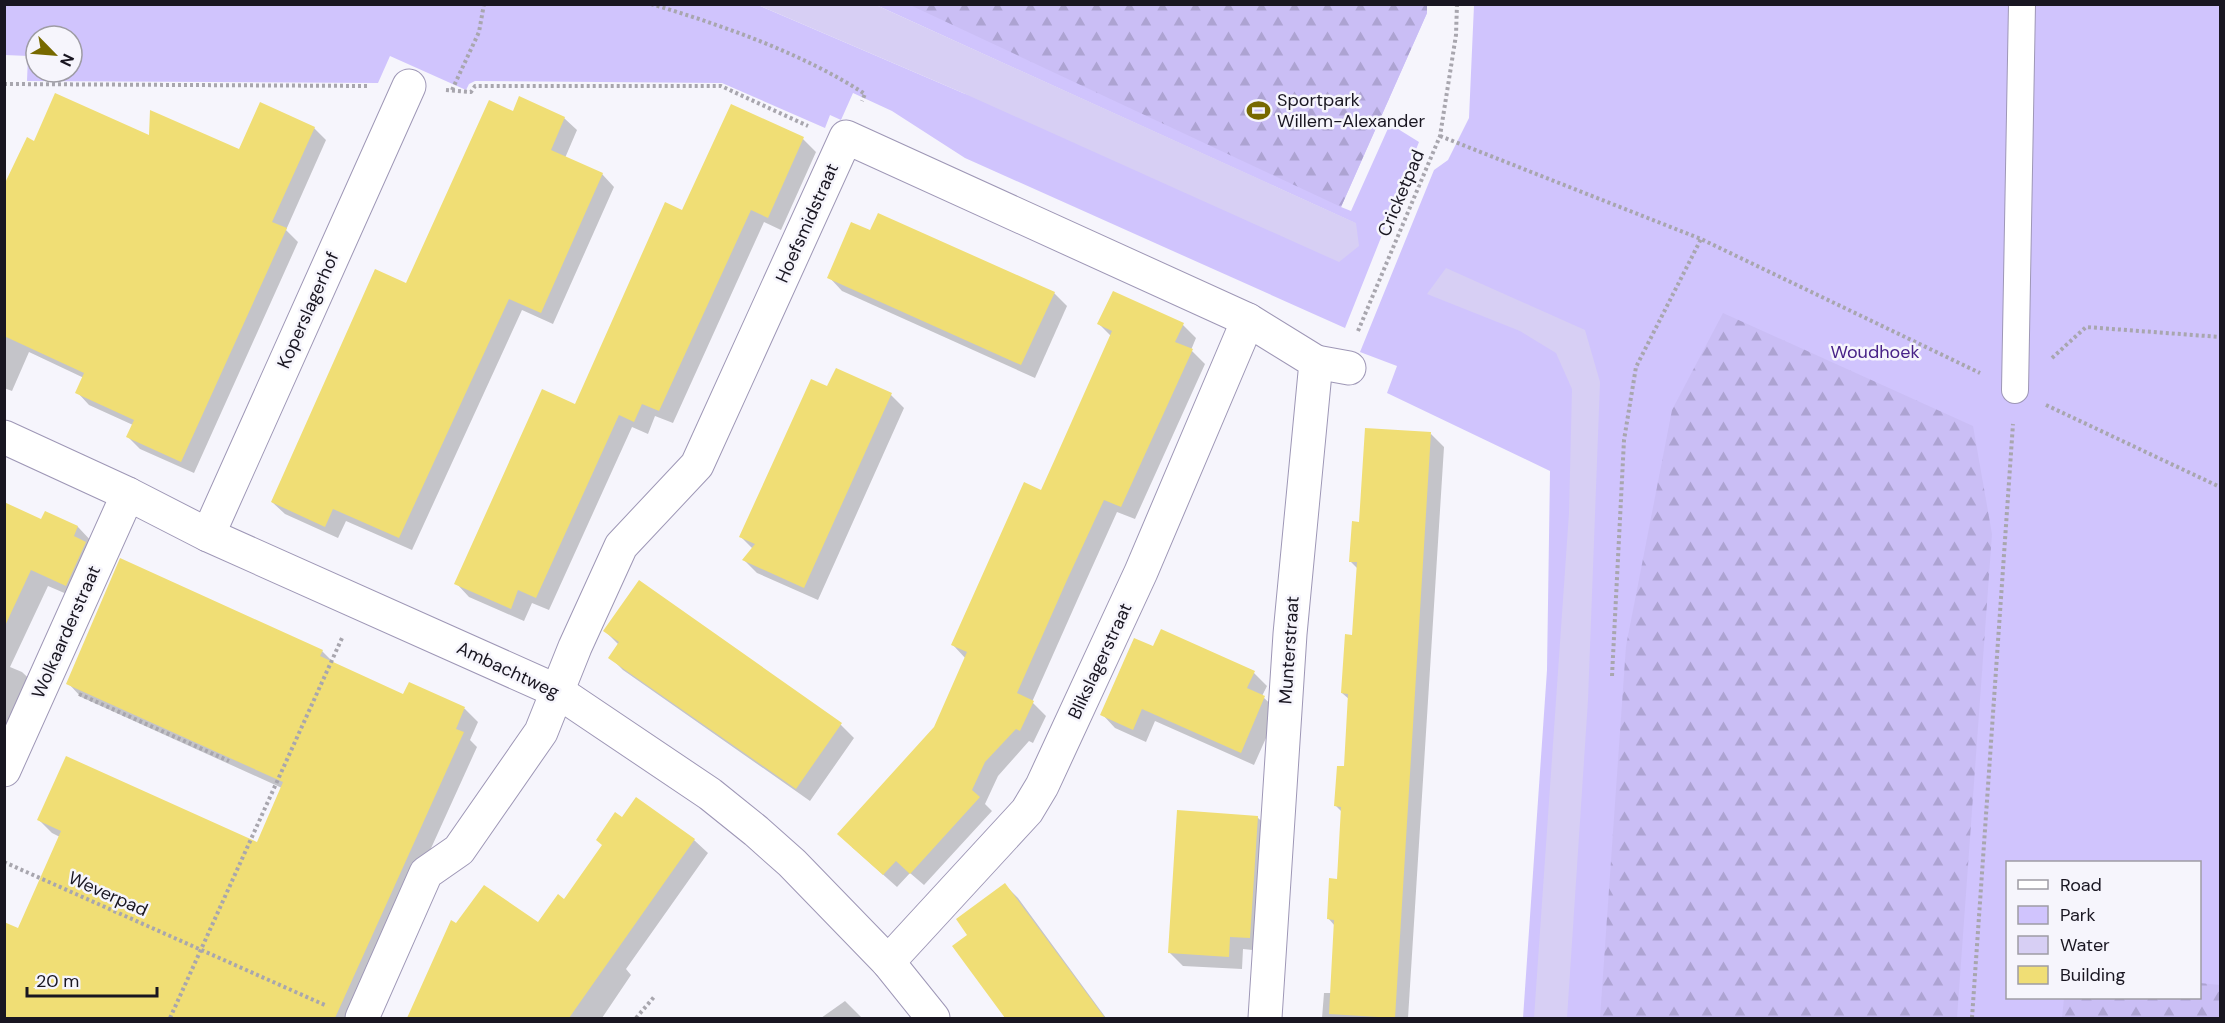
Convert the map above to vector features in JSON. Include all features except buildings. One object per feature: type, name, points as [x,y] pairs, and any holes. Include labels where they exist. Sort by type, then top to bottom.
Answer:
[{"type":"street","name":"Koperslagerhof","points":[[208,535],[409,86]]},
{"type":"street","points":[[846,137],[1248,320],[1316,362],[1349,368]]},
{"type":"street","name":"Hoefsmidstraat","points":[[349,1014],[426,873],[459,850],[541,732],[575,647],[621,546],[697,465],[846,137]]},
{"type":"street","name":"Blikslagerstraat","points":[[888,962],[1027,811],[1042,786],[1141,572],[1248,320]]},
{"type":"street","name":"Munterstraat","points":[[1264,1018],[1290,634],[1316,362]]},
{"type":"street","name":"Ambachtweg","points":[[4,437],[128,494],[208,535],[557,692],[691,781],[756,831],[792,863],[888,962],[933,1018]]},
{"type":"street","name":"Wolkaarderstraat","points":[[4,770],[128,494]]},
{"type":"lane","points":[[2015,390],[2022,4]]},
{"type":"path","points":[[452,90],[479,32],[484,4]]},
{"type":"path","points":[[651,4],[752,39],[839,77],[866,94],[846,137]]},
{"type":"path","name":"Cricketpad","points":[[1316,362],[1351,348],[1440,136],[1456,35],[1457,4]]},
{"type":"path","points":[[1440,136],[1701,240],[2220,487]]},
{"type":"path","points":[[1612,676],[1624,440],[1636,367],[1701,240]]},
{"type":"path","points":[[1972,1018],[2015,390],[2086,327],[2220,337]]},
{"type":"path","points":[[170,1018],[359,602]]},
{"type":"path","points":[[45,679],[229,761]]},
{"type":"path","name":"Weverpad","points":[[4,862],[200,951],[349,1014]]},
{"type":"path","points":[[636,1018],[654,997]]},
{"type":"green space","name":"Sportpark Willem-Alexander","points":[[1427,4],[1427,13],[1341,207],[910,5]]},
{"type":"green space","points":[[4,5],[758,5],[963,93],[1355,223],[876,5],[1427,5],[1427,13],[1341,207],[1351,211],[1390,124],[1419,142],[1345,328],[965,158],[892,111],[853,93],[841,120],[830,115],[825,128],[722,83],[475,81],[469,84],[466,90],[390,56],[378,83],[84,81],[84,24],[24,24],[24,56],[5,55]]},
{"type":"green space","name":"Woudhoek","points":[[1474,5],[2220,5],[2220,1018],[1523,1018],[1547,670],[1550,471],[1387,393],[1397,366],[1360,352],[1434,170],[1448,160],[1469,118]]},
{"type":"green space","points":[[1723,313],[1973,426],[1992,534],[1957,1018],[1600,1018],[1626,646],[1672,410]]},
{"type":"green space","points":[[2201,983],[2220,985],[2220,1018],[2062,1018],[2064,999],[2201,999]]},
{"type":"water","points":[[758,5],[876,5],[1356,223],[1359,246],[1339,262],[963,93]]},
{"type":"water","points":[[1446,268],[1585,330],[1600,382],[1588,700],[1567,1018],[1534,1018],[1569,513],[1572,389],[1556,353],[1520,331],[1427,294]]},
{"type":"place","name":"Sportpark Willem-Alexander","points":[[1259,110]]}]
